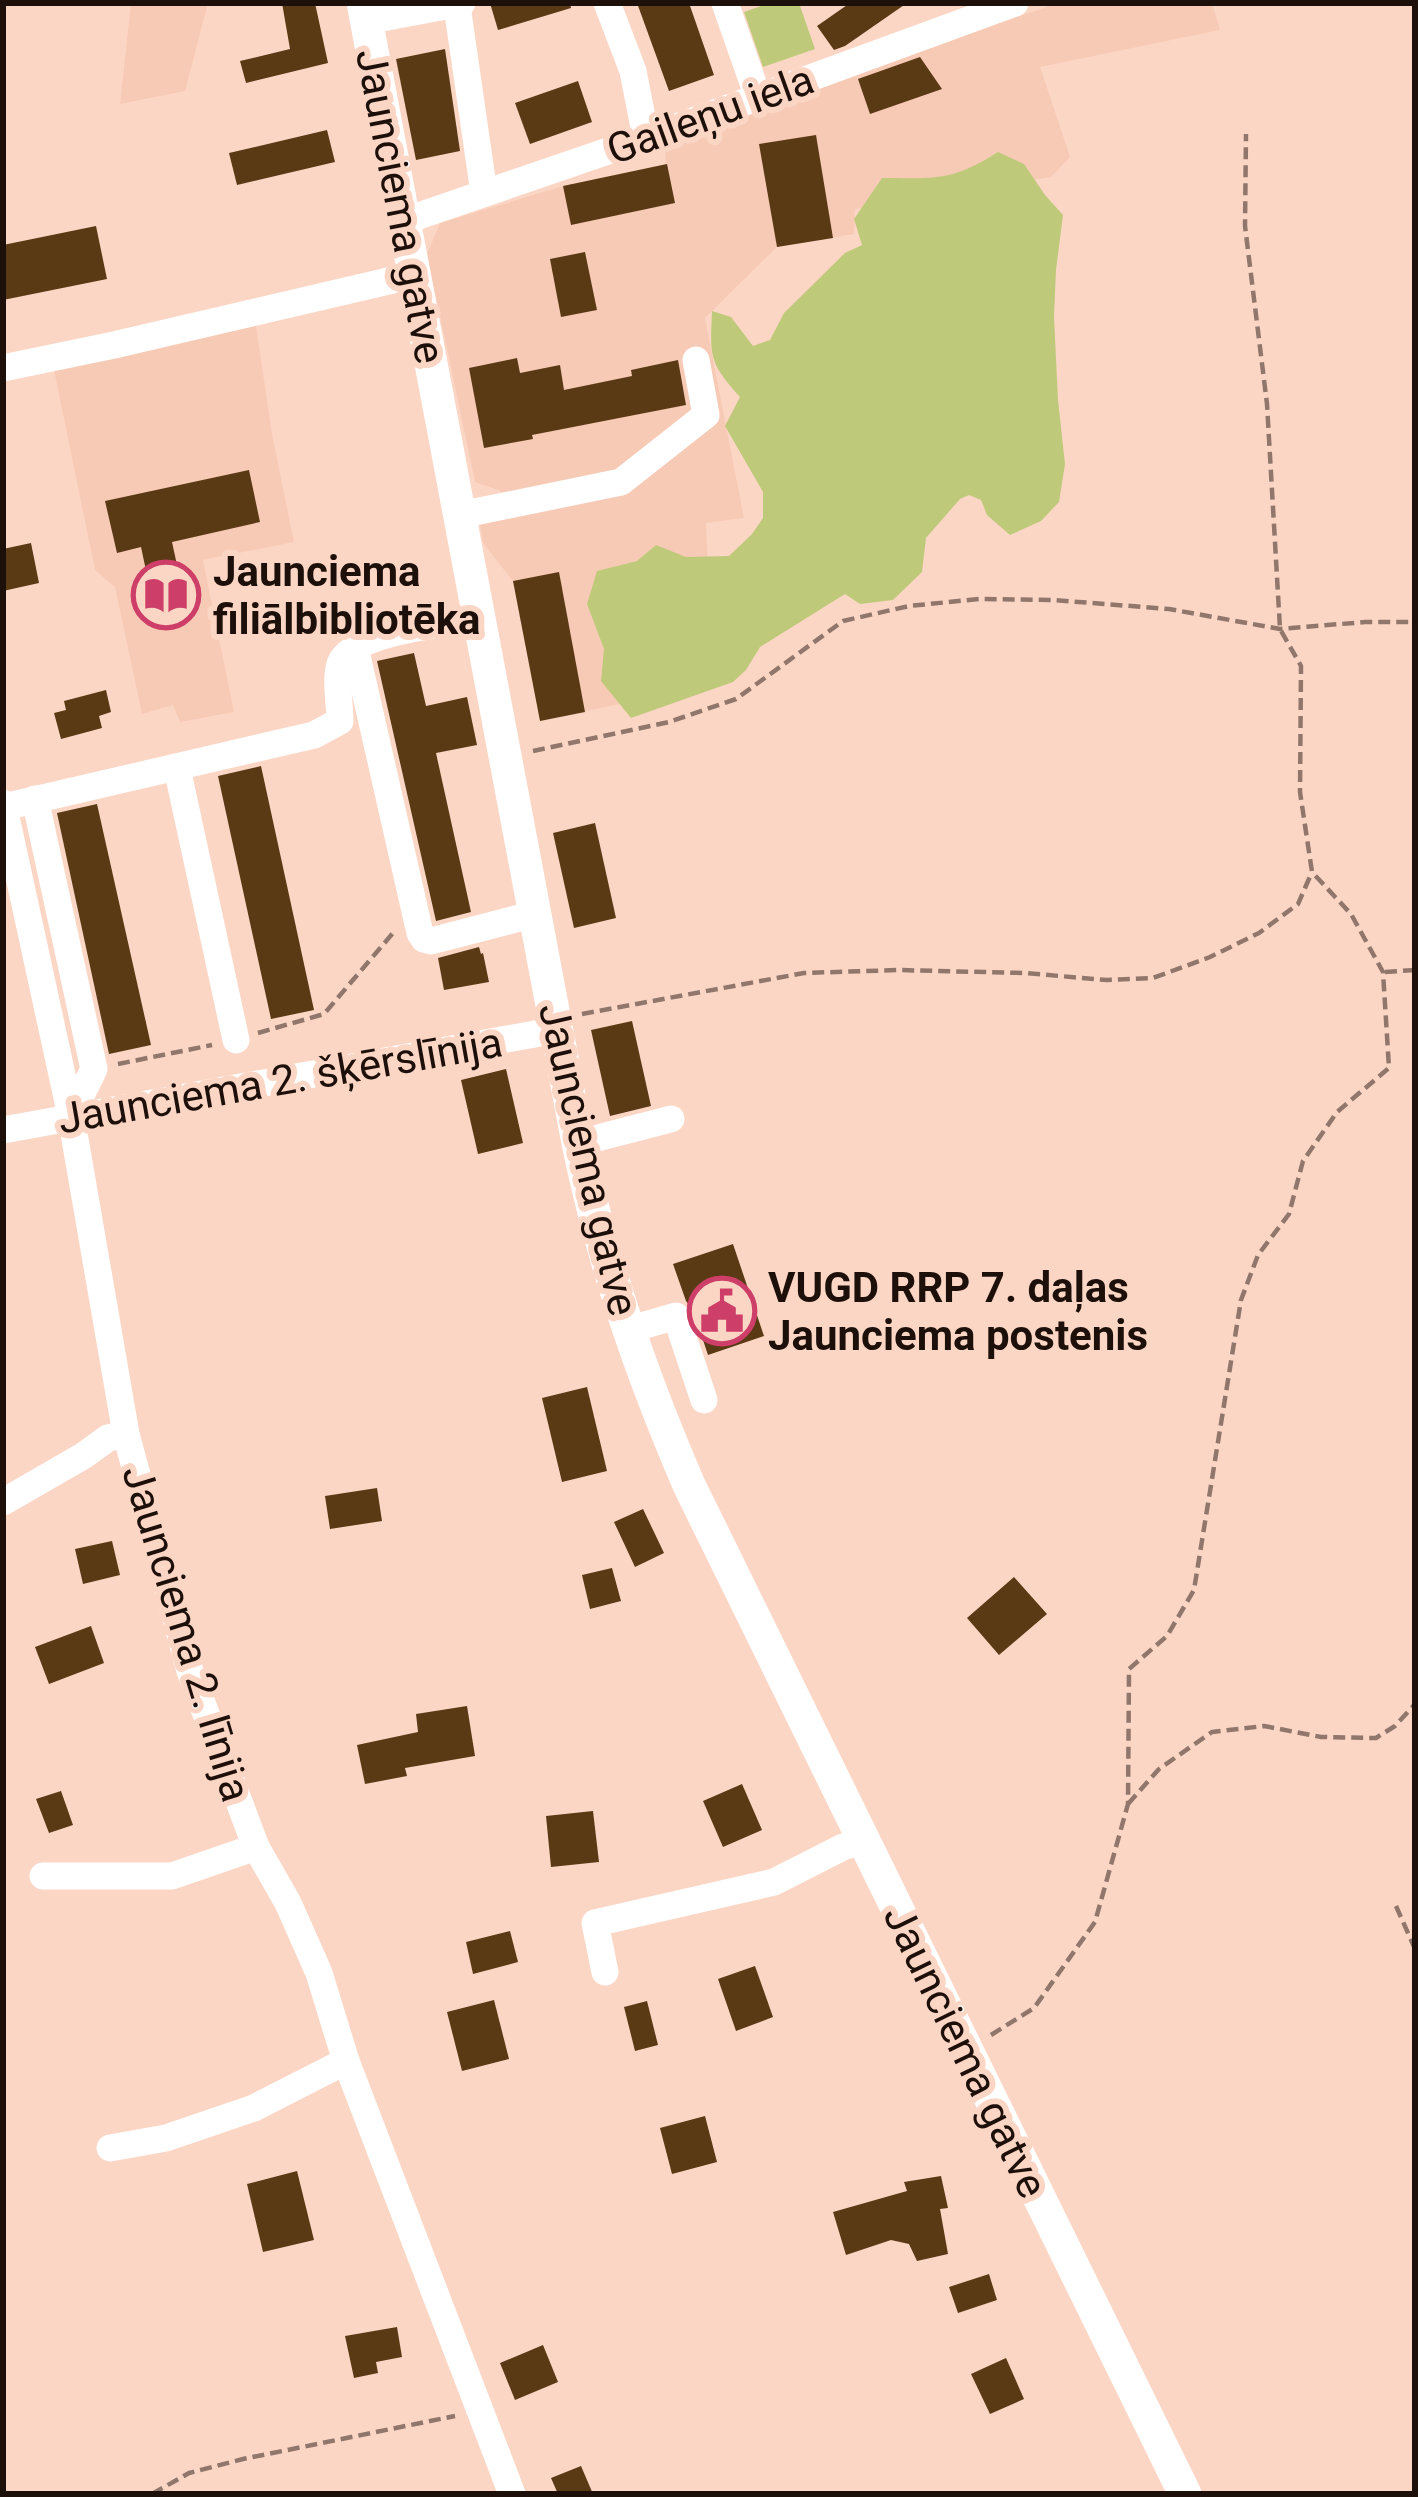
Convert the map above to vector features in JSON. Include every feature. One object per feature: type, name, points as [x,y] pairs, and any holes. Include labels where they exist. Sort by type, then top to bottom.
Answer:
[{"type":"main road","name":"Jaunciema gatve","points":[[364,12],[578,1142],[595,1223],[628,1330],[689,1485],[1185,2494]]},
{"type":"street","points":[[607,3],[633,71],[646,138]]},
{"type":"street","points":[[725,3],[758,97]]},
{"type":"street","name":"Gaileņu iela","points":[[404,221],[1015,3]]},
{"type":"street","points":[[364,12],[459,4],[484,194]]},
{"type":"street","points":[[3,368],[414,274]]},
{"type":"street","points":[[460,515],[620,482],[706,416],[696,360]]},
{"type":"street","points":[[3,805],[314,736],[340,721],[339,669],[341,660],[355,647],[376,637],[479,618]]},
{"type":"street","points":[[355,647],[424,939],[535,914]]},
{"type":"street","points":[[177,769],[236,1040]]},
{"type":"street","points":[[35,800],[94,1069],[71,1116]]},
{"type":"street","name":"Jaunciema 2. līnija","points":[[3,805],[71,1116],[126,1434],[190,1671],[256,1847],[289,1903],[319,1973],[346,2061],[512,2494]]},
{"type":"street","name":"Jaunciema 2. šķērslīnija","points":[[3,1130],[556,1024]]},
{"type":"street","points":[[578,1142],[671,1119]]},
{"type":"street","points":[[628,1330],[676,1316],[704,1400]]},
{"type":"street","points":[[3,1502],[108,1438],[126,1434]]},
{"type":"street","points":[[604,1972],[595,1922],[774,1882],[862,1841]]},
{"type":"street","points":[[43,1876],[172,1876],[256,1847]]},
{"type":"street","points":[[110,2148],[166,2138],[254,2108],[346,2061]]},
{"type":"path","points":[[556,1024],[804,973],[898,970],[1153,978],[1259,932],[1298,904],[1312,872],[1300,792],[1301,666],[1280,628],[1267,404],[1245,226],[1246,134]]},
{"type":"path","points":[[506,757],[669,722],[736,699],[843,621],[909,606],[979,599],[1053,600],[1168,609],[1280,628],[1415,622]]},
{"type":"path","points":[[964,2049],[1034,2008],[1095,1922],[1128,1804],[1129,1669],[1167,1636],[1194,1590],[1240,1300],[1258,1255],[1289,1214],[1303,1161],[1337,1112],[1389,1068],[1383,972],[1351,914],[1312,872]]},
{"type":"path","points":[[94,1069],[236,1040],[324,1014],[393,933]]},
{"type":"path","points":[[1383,972],[1415,970]]},
{"type":"path","points":[[1128,1804],[1159,1769],[1212,1732],[1264,1726],[1322,1737],[1376,1738],[1395,1726],[1415,1703]]},
{"type":"path","points":[[1396,1906],[1415,1949]]},
{"type":"path","points":[[152,2494],[189,2474],[243,2459],[479,2411]]},
{"type":"shaded area","points":[[131,3],[208,3],[185,91],[120,104]]},
{"type":"shaded area","points":[[1058,3],[1212,3],[1220,30],[1040,67],[1070,157],[1051,177],[855,209],[854,234],[777,247],[705,318],[744,518],[706,523],[713,684],[540,721],[513,581],[483,543],[480,525],[503,511],[501,491],[475,482],[427,254],[440,223],[563,186],[666,164],[665,150],[856,73]]},
{"type":"shaded area","points":[[256,326],[294,542],[203,560],[234,712],[180,722],[173,705],[142,714],[115,587],[95,570],[54,370]]},
{"type":"green space","points":[[770,3],[799,3],[815,49],[763,67],[744,12]]},
{"type":"green space","points":[[998,152],[1024,164],[1063,215],[1054,317],[1065,464],[1059,502],[1041,521],[1010,535],[987,515],[981,500],[969,495],[960,499],[926,538],[922,572],[893,600],[860,604],[845,594],[760,647],[733,682],[631,718],[601,681],[604,649],[587,604],[597,571],[637,561],[656,545],[686,557],[729,556],[763,518],[763,492],[725,426],[740,397],[714,358],[712,311],[731,317],[753,346],[770,340],[784,313],[845,253],[862,245],[854,219],[882,178],[942,176],[968,169]]},
{"type":"building","points":[[282,3],[315,3],[328,63],[246,83],[240,61],[290,49]]},
{"type":"building","points":[[490,3],[570,3],[571,8],[498,30]]},
{"type":"building","points":[[637,3],[689,3],[714,75],[669,91]]},
{"type":"building","points":[[850,3],[907,3],[834,50],[817,26]]},
{"type":"building","points":[[445,49],[460,151],[416,160],[396,59]]},
{"type":"building","points":[[920,57],[942,89],[870,114],[858,79]]},
{"type":"building","points":[[578,81],[592,122],[530,144],[515,103]]},
{"type":"building","points":[[327,130],[335,162],[237,185],[229,153]]},
{"type":"building","points":[[816,135],[833,238],[777,247],[759,144]]},
{"type":"building","points":[[667,164],[675,203],[571,225],[563,186]]},
{"type":"building","points":[[96,226],[107,279],[3,300],[3,245]]},
{"type":"building","points":[[585,252],[597,310],[561,317],[550,259]]},
{"type":"building","points":[[517,358],[520,373],[560,365],[564,390],[632,376],[631,370],[678,360],[686,405],[484,448],[469,368]]},
{"type":"building","points":[[249,470],[260,522],[172,542],[185,602],[154,608],[141,547],[117,553],[105,501]]},
{"type":"building","points":[[31,543],[39,583],[3,591],[3,549]]},
{"type":"building","points":[[559,572],[585,712],[540,721],[513,581]]},
{"type":"building","points":[[414,653],[426,706],[467,697],[477,745],[436,753],[471,912],[436,921],[377,661]]},
{"type":"building","points":[[106,690],[111,712],[99,716],[102,728],[61,739],[54,713],[66,710],[64,701]]},
{"type":"building","points":[[261,766],[314,1010],[271,1019],[218,776]]},
{"type":"building","points":[[97,804],[151,1045],[109,1054],[57,813]]},
{"type":"building","points":[[595,823],[616,918],[574,928],[553,833]]},
{"type":"building","points":[[479,947],[489,982],[444,990],[438,958]]},
{"type":"building","points":[[632,1021],[651,1106],[610,1116],[591,1030]]},
{"type":"building","points":[[506,1069],[523,1143],[478,1154],[461,1080]]},
{"type":"building","name":"VUGD RRP 7. daļas Jaunciema postenis","points":[[733,1244],[764,1336],[708,1355],[673,1264]]},
{"type":"building","points":[[587,1387],[607,1471],[562,1482],[542,1398]]},
{"type":"building","points":[[377,1488],[382,1521],[330,1529],[325,1496]]},
{"type":"building","points":[[643,1509],[664,1553],[635,1567],[614,1522]]},
{"type":"building","points":[[112,1541],[120,1575],[83,1584],[75,1549]]},
{"type":"building","points":[[612,1568],[621,1601],[590,1609],[582,1575]]},
{"type":"building","points":[[1014,1577],[1047,1614],[999,1655],[967,1618]]},
{"type":"building","points":[[91,1626],[104,1663],[49,1684],[35,1647]]},
{"type":"building","points":[[467,1706],[475,1756],[405,1768],[407,1776],[365,1784],[357,1745],[418,1732],[416,1714]]},
{"type":"building","points":[[742,1784],[762,1830],[723,1847],[703,1801]]},
{"type":"building","points":[[61,1791],[73,1825],[49,1833],[36,1799]]},
{"type":"building","points":[[593,1811],[599,1862],[551,1867],[546,1816]]},
{"type":"building","points":[[510,1931],[518,1962],[473,1974],[466,1942]]},
{"type":"building","points":[[755,1966],[773,2017],[736,2031],[718,1979]]},
{"type":"building","points":[[494,2000],[509,2059],[462,2071],[447,2012]]},
{"type":"building","points":[[647,2001],[658,2045],[635,2051],[624,2007]]},
{"type":"building","points":[[705,2116],[717,2162],[672,2174],[660,2128]]},
{"type":"building","points":[[297,2171],[314,2240],[263,2252],[247,2184]]},
{"type":"building","points":[[941,2176],[948,2208],[940,2209],[948,2254],[917,2261],[909,2244],[891,2240],[846,2255],[833,2212],[907,2191],[904,2182]]},
{"type":"building","points":[[989,2274],[997,2300],[958,2313],[949,2287]]},
{"type":"building","points":[[397,2327],[402,2357],[376,2362],[378,2373],[354,2378],[345,2336]]},
{"type":"building","points":[[543,2345],[558,2382],[515,2400],[500,2363]]},
{"type":"building","points":[[1006,2358],[1024,2399],[990,2414],[971,2374]]},
{"type":"building","points":[[581,2466],[593,2494],[558,2494],[551,2478]]},
{"type":"place","name":"Jaunciema filiālbibliotēka","points":[[166,595]]},
{"type":"place","name":"VUGD RRP 7. daļas Jaunciema postenis","points":[[722,1311]]}]
